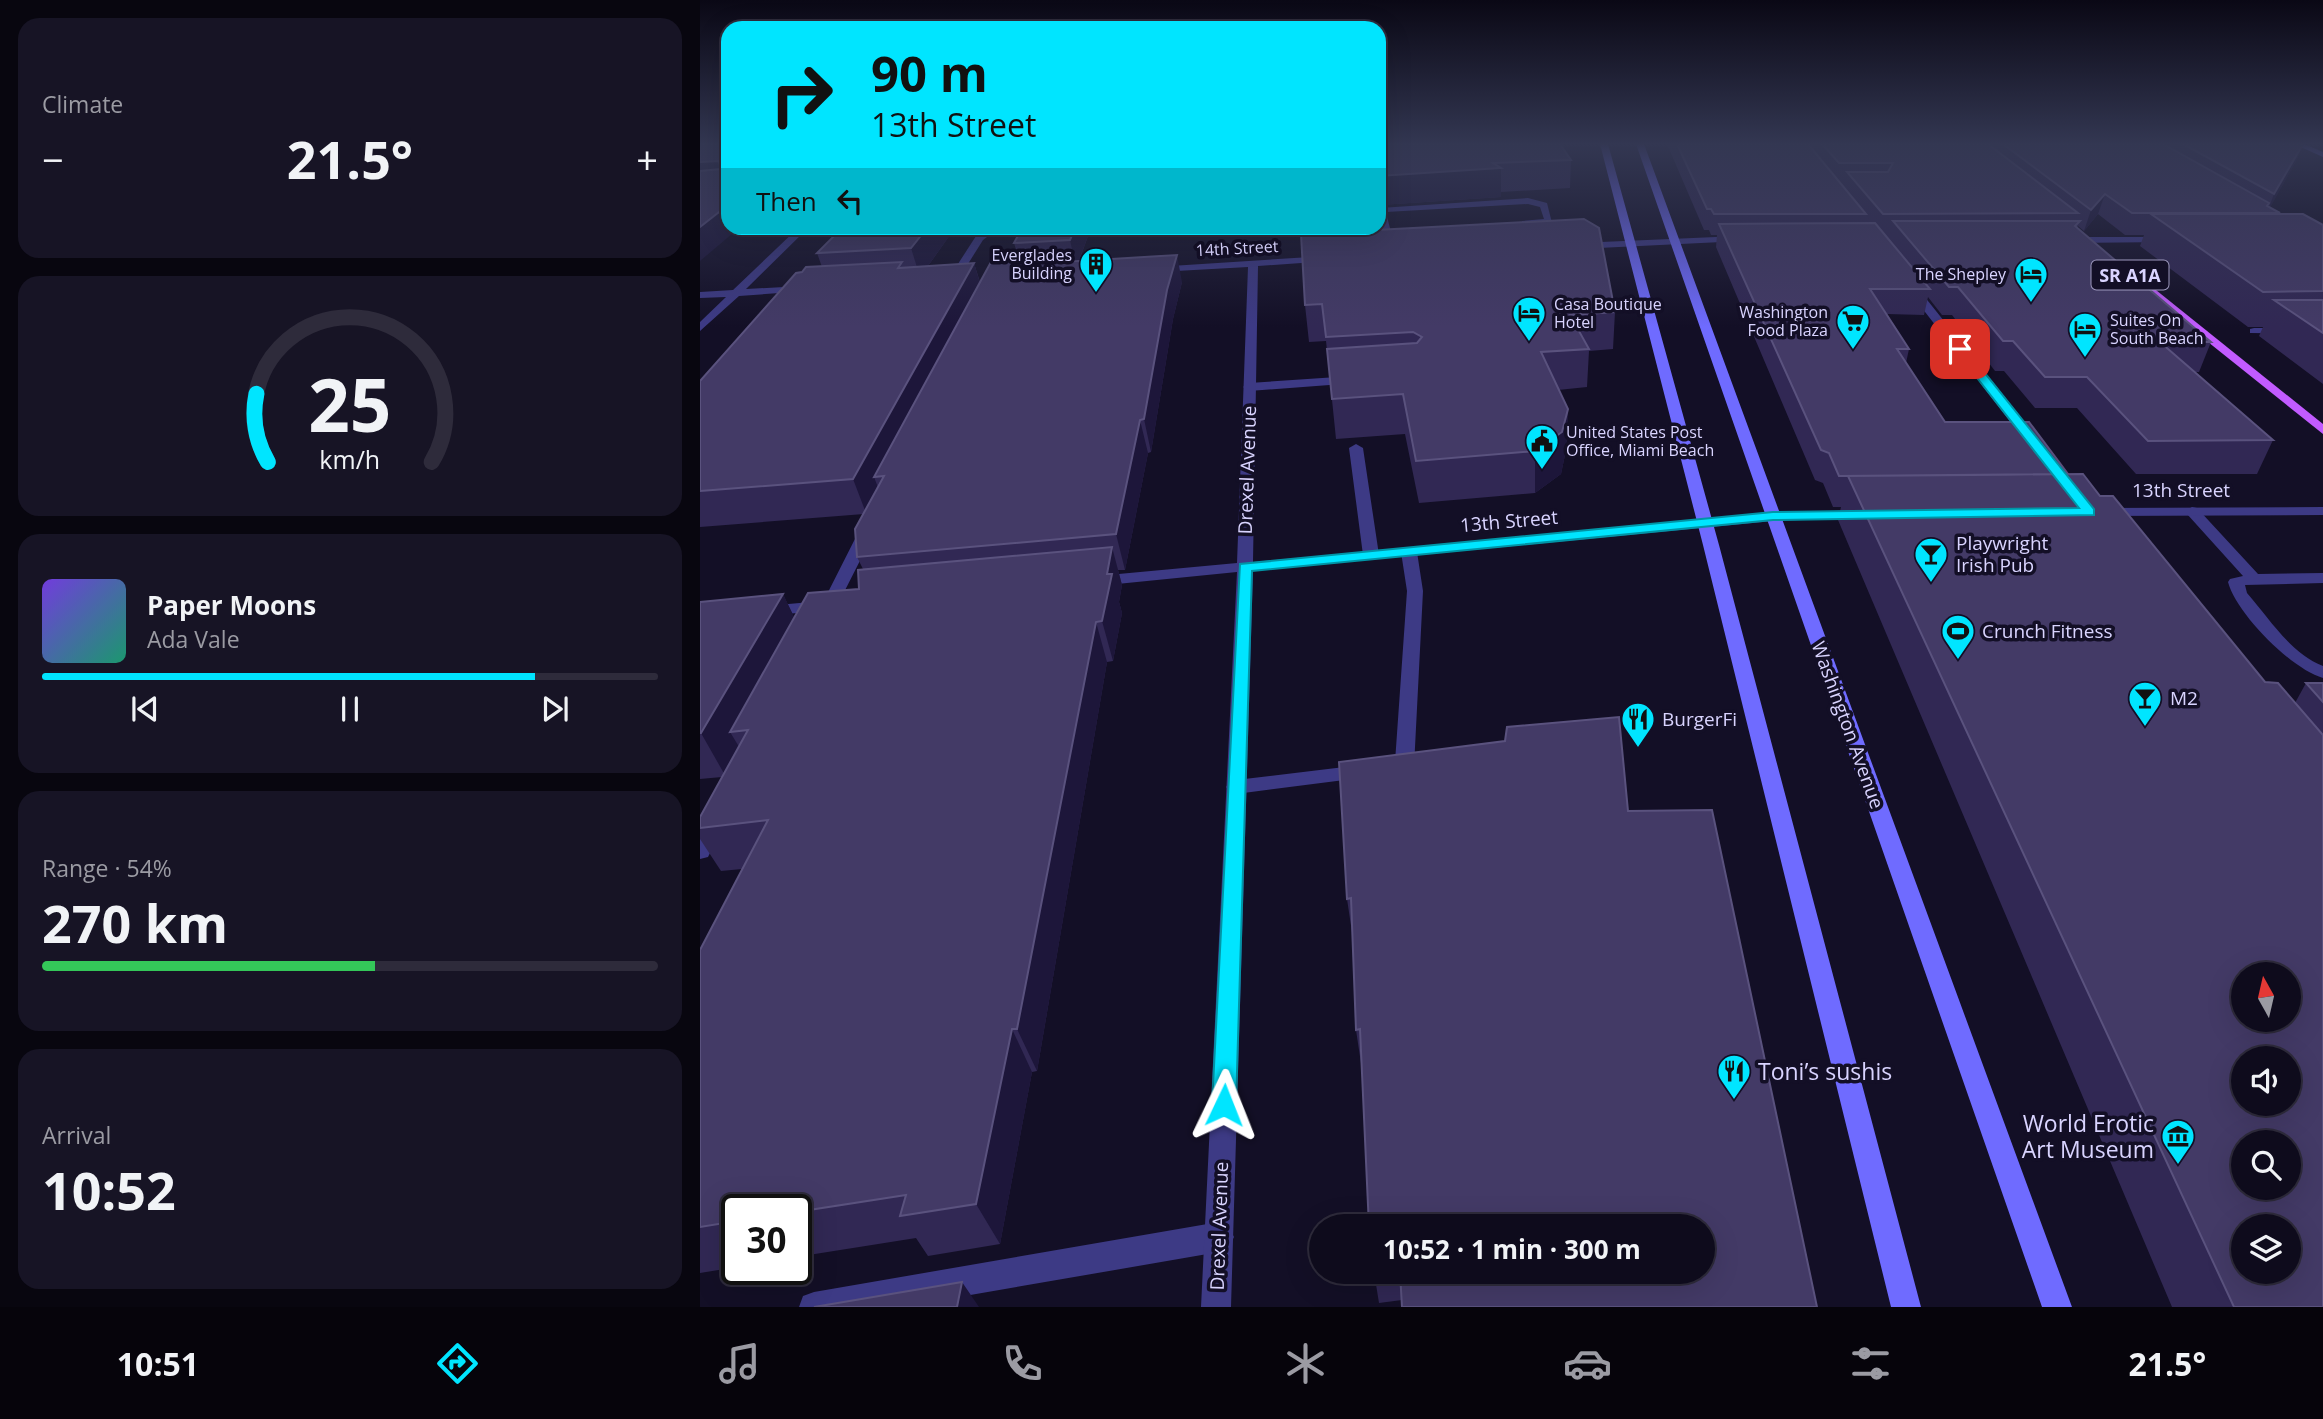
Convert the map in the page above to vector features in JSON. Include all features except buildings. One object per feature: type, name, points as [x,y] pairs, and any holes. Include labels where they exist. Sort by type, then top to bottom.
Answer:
[{"type":"main road","points":[[1620,205],[1906,1307]]},
{"type":"main road","name":"Washington Avenue","points":[[1661,205],[2057,1307]]},
{"type":"main road","name":"SR A1A","points":[[2069,226],[2101,251]]},
{"type":"main road","name":"SR A1A","points":[[2132,276],[2323,430]]},
{"type":"street","points":[[1386,211],[1392,208],[1450,205]]},
{"type":"street","points":[[1508,224],[1549,221],[1544,205]]},
{"type":"street","points":[[1386,231],[1399,230]]},
{"type":"street","points":[[700,328],[796,235]]},
{"type":"street","points":[[939,282],[958,281],[979,238],[985,235]]},
{"type":"street","points":[[1386,235],[1392,256]]},
{"type":"street","points":[[1570,246],[1755,239]]},
{"type":"street","points":[[2056,240],[2175,240]]},
{"type":"street","points":[[1379,256],[1406,255]]},
{"type":"street","name":"14th Street","points":[[1147,270],[1341,258]]},
{"type":"street","name":"Drexel Avenue","points":[[1216,1307],[1245,568],[1253,263]]},
{"type":"street","points":[[1905,279],[2039,450]]},
{"type":"street","points":[[700,295],[816,288]]},
{"type":"street","points":[[2254,331],[2323,331]]},
{"type":"street","points":[[1249,387],[1363,379]]},
{"type":"street","points":[[1356,448],[1371,555]]},
{"type":"street","points":[[2192,511],[2254,579]]},
{"type":"street","name":"13th Street","points":[[2104,531],[2089,512],[2323,511]]},
{"type":"street","name":"13th Street","points":[[1076,583],[1773,516],[1881,513]]},
{"type":"street","points":[[820,623],[837,604],[875,516]]},
{"type":"street","points":[[1236,787],[1404,767],[1415,591],[1409,552]]},
{"type":"street","points":[[2323,578],[2254,579],[2236,582],[2239,594],[2298,659],[2313,670],[2323,672]]},
{"type":"street","points":[[752,612],[837,604]]},
{"type":"street","points":[[700,851],[719,814]]},
{"type":"street","points":[[814,1307],[1219,1237]]},
{"type":"place","name":"Everglades Building","points":[[1096,294]]},
{"type":"place","name":"The Shepley","points":[[2031,304]]},
{"type":"place","name":"Casa Boutique Hotel","points":[[1529,343]]},
{"type":"place","name":"Washington Food Plaza","points":[[1853,351]]},
{"type":"place","name":"Suites On South Beach","points":[[2085,359]]},
{"type":"place","name":"United States Post Office, Miami Beach","points":[[1542,471]]},
{"type":"place","name":"Playwright Irish Pub","points":[[1931,584]]},
{"type":"place","name":"Crunch Fitness","points":[[1958,661]]},
{"type":"place","name":"M2","points":[[2145,728]]},
{"type":"place","name":"BurgerFi","points":[[1638,749]]},
{"type":"place","name":"Toni’s sushis","points":[[1734,1101]]},
{"type":"place","name":"World Erotic Art Museum","points":[[2178,1166]]},
{"type":"route","points":[[1224,1105],[1245,568],[1773,516],[2089,512],[1960,349]]}]
